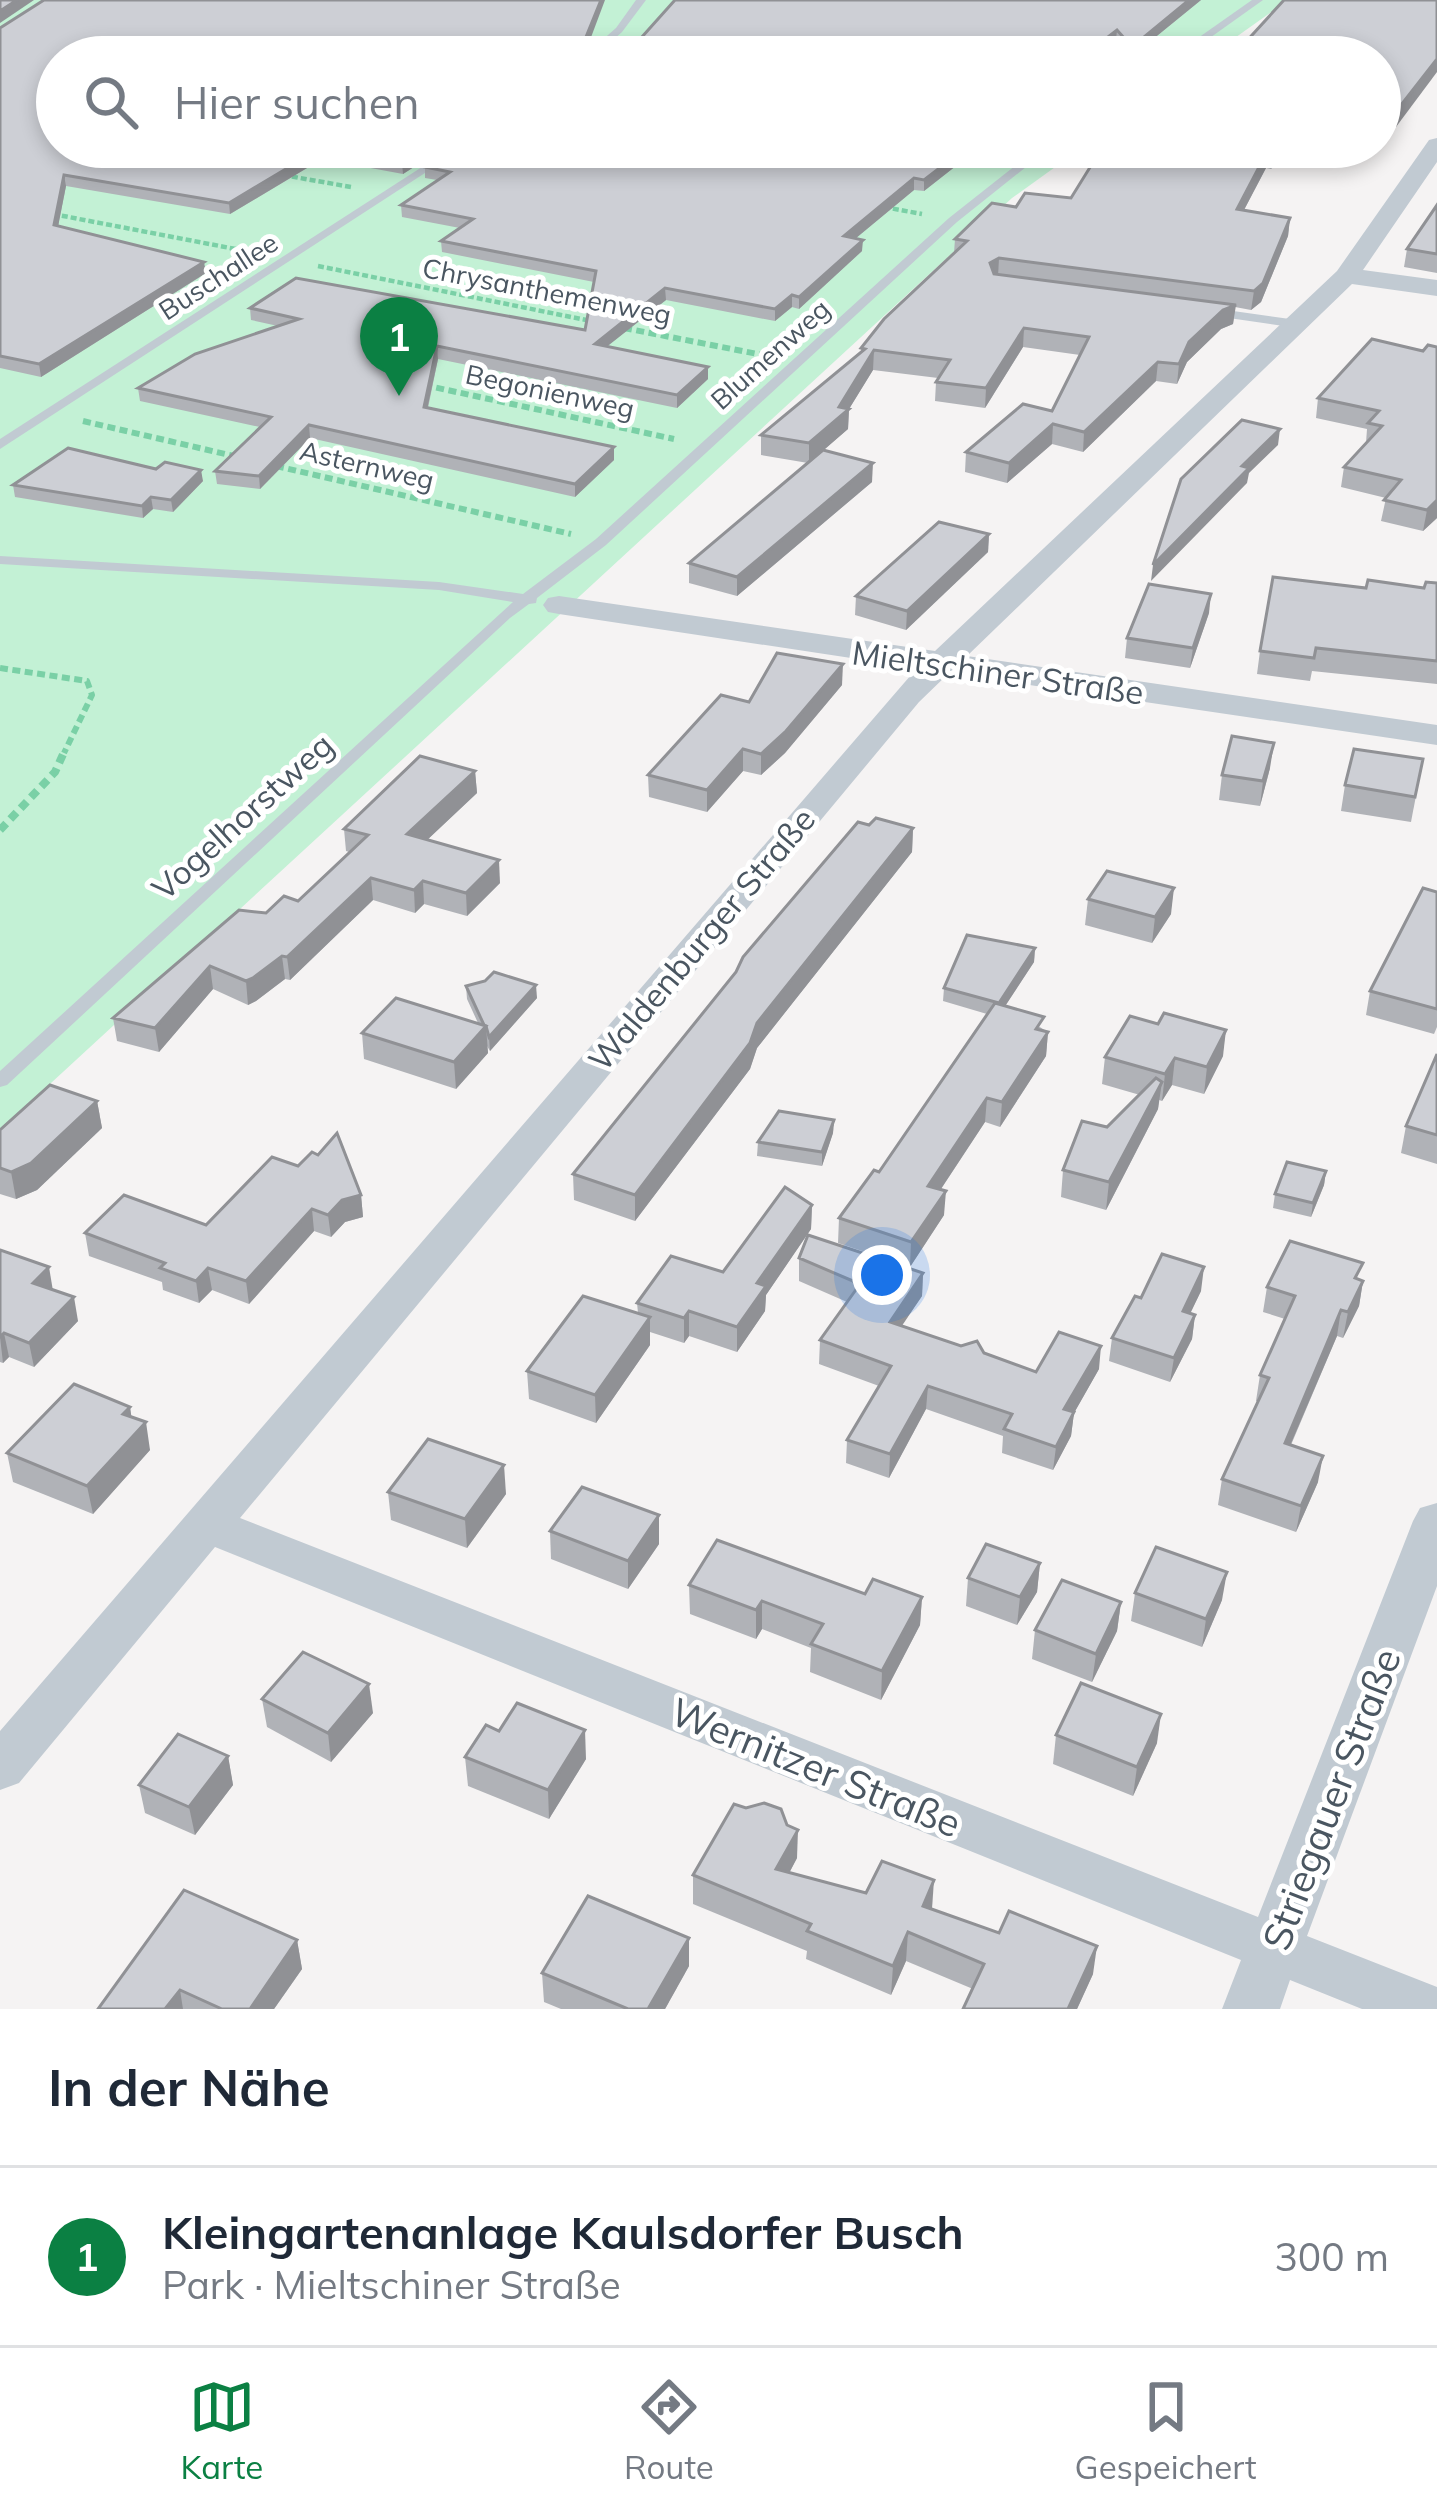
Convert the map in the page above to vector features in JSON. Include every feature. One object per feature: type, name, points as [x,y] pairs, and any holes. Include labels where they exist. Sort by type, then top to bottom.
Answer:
[{"type":"street","name":"Waldenburger Straße","points":[[0,1768],[907,695],[1346,277],[1437,145]]},
{"type":"street","points":[[1346,277],[1437,288]]},
{"type":"street","name":"Mieltschiner Straße","points":[[544,603],[1437,735]]},
{"type":"street","name":"Striegauer Straße","points":[[1250,2009],[1437,1521]]},
{"type":"street","name":"Wernitzer Straße","points":[[206,1524],[1426,2009]]},
{"type":"lane","points":[[613,36],[640,0]]},
{"type":"lane","points":[[1206,36],[1258,0]]},
{"type":"lane","name":"Buschallee","points":[[0,445],[429,168]]},
{"type":"lane","name":"Blumenweg","points":[[544,603],[705,445],[953,220],[1019,168]]},
{"type":"lane","points":[[1195,310],[1297,325]]},
{"type":"lane","points":[[0,560],[439,586],[544,603]]},
{"type":"lane","name":"Vogelhorstweg","points":[[0,1081],[505,615],[544,603]]},
{"type":"path","points":[[268,172],[390,195]]},
{"type":"path","points":[[874,205],[953,220]]},
{"type":"path","name":"Chrysanthemenweg","points":[[47,213],[799,362]]},
{"type":"path","name":"Begonienweg","points":[[417,384],[705,445]]},
{"type":"path","name":"Asternweg","points":[[52,413],[248,459]]},
{"type":"path","name":"Asternweg","points":[[271,464],[602,542]]},
{"type":"path","points":[[0,668],[69,675],[87,681],[92,695],[55,772],[0,830]]},
{"type":"green space","points":[[0,0],[1288,0],[1237,36],[36,36],[36,168],[1054,168],[1012,198],[0,1130]]},
{"type":"building","points":[[0,0],[17,0],[0,11]]},
{"type":"building","points":[[44,0],[601,0],[586,36],[36,36],[36,168],[288,168],[229,203],[64,175],[54,225],[204,262],[39,364],[0,356],[0,28]]},
{"type":"building","points":[[675,0],[1189,0],[1145,36],[1122,36],[1117,30],[1109,36],[643,36]]},
{"type":"building","points":[[1284,0],[1437,0],[1437,59],[1401,105],[1401,36],[1251,36]]},
{"type":"building","points":[[430,168],[940,168],[924,180],[914,178],[844,236],[863,240],[799,297],[792,295],[775,309],[665,288],[595,344],[708,367],[677,395],[437,346],[424,407],[614,447],[575,484],[309,425],[259,476],[215,471],[271,417],[138,388],[195,354],[299,319],[250,308],[296,278],[585,330],[596,271],[441,241],[473,219],[401,205],[450,172]]},
{"type":"building","points":[[1090,168],[1259,168],[1237,209],[1290,218],[1263,283],[1254,291],[999,258],[990,263],[994,274],[1236,305],[1223,310],[1189,342],[1179,364],[1158,362],[1084,432],[1053,424],[1009,463],[966,452],[1023,404],[1052,411],[1089,337],[1024,328],[986,388],[936,382],[950,360],[874,350],[839,407],[849,409],[809,443],[761,435],[865,349],[861,348],[884,319],[967,241],[955,239],[992,203],[1016,207],[1025,193],[1071,198]]},
{"type":"building","points":[[1437,205],[1437,254],[1407,249]]},
{"type":"building","points":[[1372,339],[1423,351],[1428,345],[1437,347],[1437,500],[1427,510],[1384,500],[1401,480],[1344,467],[1382,426],[1368,423],[1379,411],[1318,398]]},
{"type":"building","points":[[1242,420],[1280,429],[1242,466],[1249,468],[1153,565],[1181,479]]},
{"type":"building","points":[[68,448],[156,469],[165,462],[201,470],[171,500],[151,497],[142,506],[13,485]]},
{"type":"building","points":[[823,450],[873,463],[737,577],[689,563]]},
{"type":"building","points":[[939,522],[989,534],[907,611],[856,596]]},
{"type":"building","points":[[1273,577],[1366,588],[1368,580],[1424,588],[1426,582],[1437,583],[1437,661],[1316,648],[1314,658],[1260,651]]},
{"type":"building","points":[[1149,584],[1211,594],[1193,648],[1127,638]]},
{"type":"building","points":[[777,653],[843,664],[786,731],[761,754],[743,749],[707,790],[648,775],[721,695],[749,702]]},
{"type":"building","points":[[1232,736],[1274,743],[1263,781],[1222,775]]},
{"type":"building","points":[[1354,749],[1423,759],[1415,797],[1345,785]]},
{"type":"building","points":[[420,756],[475,771],[407,834],[499,860],[466,893],[423,881],[414,890],[371,878],[287,957],[253,978],[246,981],[210,966],[155,1028],[113,1018],[239,910],[266,913],[284,896],[298,901],[368,835],[344,829]]},
{"type":"building","points":[[876,818],[913,828],[757,1023],[750,1043],[635,1195],[573,1174],[736,972],[743,957],[858,822],[869,825]]},
{"type":"building","points":[[1107,871],[1174,888],[1155,917],[1088,899]]},
{"type":"building","points":[[1423,888],[1437,892],[1437,1009],[1370,991]]},
{"type":"building","points":[[967,935],[1035,948],[999,1003],[944,988]]},
{"type":"building","points":[[494,972],[536,985],[489,1037],[466,986],[485,981]]},
{"type":"building","points":[[396,998],[486,1026],[454,1062],[362,1033]]},
{"type":"building","points":[[995,1003],[1044,1017],[1036,1029],[1048,1032],[1002,1102],[987,1098],[928,1186],[946,1191],[911,1242],[839,1218],[874,1170],[879,1172]]},
{"type":"building","points":[[1164,1013],[1226,1030],[1207,1067],[1175,1058],[1165,1074],[1105,1057],[1130,1016],[1158,1024]]},
{"type":"building","points":[[1437,1054],[1437,1135],[1406,1126]]},
{"type":"building","points":[[1156,1078],[1162,1082],[1109,1182],[1063,1170],[1082,1121],[1107,1127]]},
{"type":"building","points":[[50,1085],[97,1101],[31,1163],[11,1172],[0,1168],[0,1130]]},
{"type":"building","points":[[779,1111],[834,1120],[822,1152],[758,1142]]},
{"type":"building","points":[[337,1133],[361,1195],[342,1200],[328,1215],[312,1209],[246,1281],[208,1268],[196,1281],[160,1268],[165,1263],[85,1233],[124,1195],[206,1225],[272,1157],[298,1166],[312,1152],[318,1155]]},
{"type":"building","points":[[1287,1162],[1326,1171],[1313,1203],[1275,1194]]},
{"type":"building","points":[[785,1187],[812,1205],[757,1283],[766,1286],[737,1327],[689,1311],[684,1318],[637,1303],[671,1256],[723,1272]]},
{"type":"building","points":[[808,1235],[923,1273],[890,1322],[961,1346],[977,1341],[984,1353],[1036,1372],[1059,1332],[1101,1346],[1064,1409],[1074,1412],[1056,1447],[1004,1429],[1012,1414],[928,1386],[890,1454],[847,1440],[891,1366],[820,1340],[860,1284],[799,1258]]},
{"type":"building","points":[[1290,1241],[1363,1263],[1355,1278],[1363,1281],[1348,1312],[1341,1310],[1285,1443],[1323,1456],[1301,1506],[1222,1479],[1269,1378],[1260,1375],[1295,1296],[1267,1287]]},
{"type":"building","points":[[0,1250],[49,1267],[33,1283],[74,1297],[29,1343],[4,1333],[0,1337]]},
{"type":"building","points":[[1162,1254],[1204,1267],[1183,1311],[1195,1315],[1174,1358],[1112,1338],[1135,1296],[1141,1298]]},
{"type":"building","points":[[583,1296],[650,1317],[595,1395],[527,1371]]},
{"type":"building","points":[[74,1384],[130,1407],[123,1414],[146,1422],[87,1486],[7,1453]]},
{"type":"building","points":[[428,1439],[504,1465],[465,1519],[388,1492]]},
{"type":"building","points":[[582,1487],[659,1515],[628,1561],[550,1531]]},
{"type":"building","points":[[717,1540],[865,1594],[873,1579],[922,1597],[882,1671],[811,1644],[823,1624],[762,1601],[756,1610],[689,1585]]},
{"type":"building","points":[[986,1544],[1040,1563],[1020,1597],[968,1578]]},
{"type":"building","points":[[1156,1547],[1227,1572],[1206,1619],[1135,1593]]},
{"type":"building","points":[[1062,1580],[1121,1602],[1096,1654],[1035,1630]]},
{"type":"building","points":[[303,1652],[369,1684],[328,1733],[262,1699]]},
{"type":"building","points":[[1081,1683],[1161,1714],[1137,1767],[1056,1735]]},
{"type":"building","points":[[517,1703],[585,1730],[548,1790],[465,1757],[486,1725],[499,1731]]},
{"type":"building","points":[[178,1734],[228,1756],[189,1807],[139,1785]]},
{"type":"building","points":[[764,1803],[781,1809],[787,1825],[798,1830],[776,1869],[866,1893],[882,1861],[934,1880],[923,1906],[999,1933],[1009,1911],[1097,1946],[1068,2009],[963,2009],[984,1964],[908,1932],[893,1966],[807,1931],[811,1924],[693,1875],[734,1804],[746,1808]]},
{"type":"building","points":[[184,1890],[297,1940],[250,2009],[222,2009],[180,1990],[165,2009],[98,2009]]},
{"type":"building","points":[[588,1896],[689,1938],[648,2009],[628,2009],[542,1973]]},
{"type":"place","name":"Kleingartenanlage Kaulsdorfer Busch","points":[[399,396]]}]
